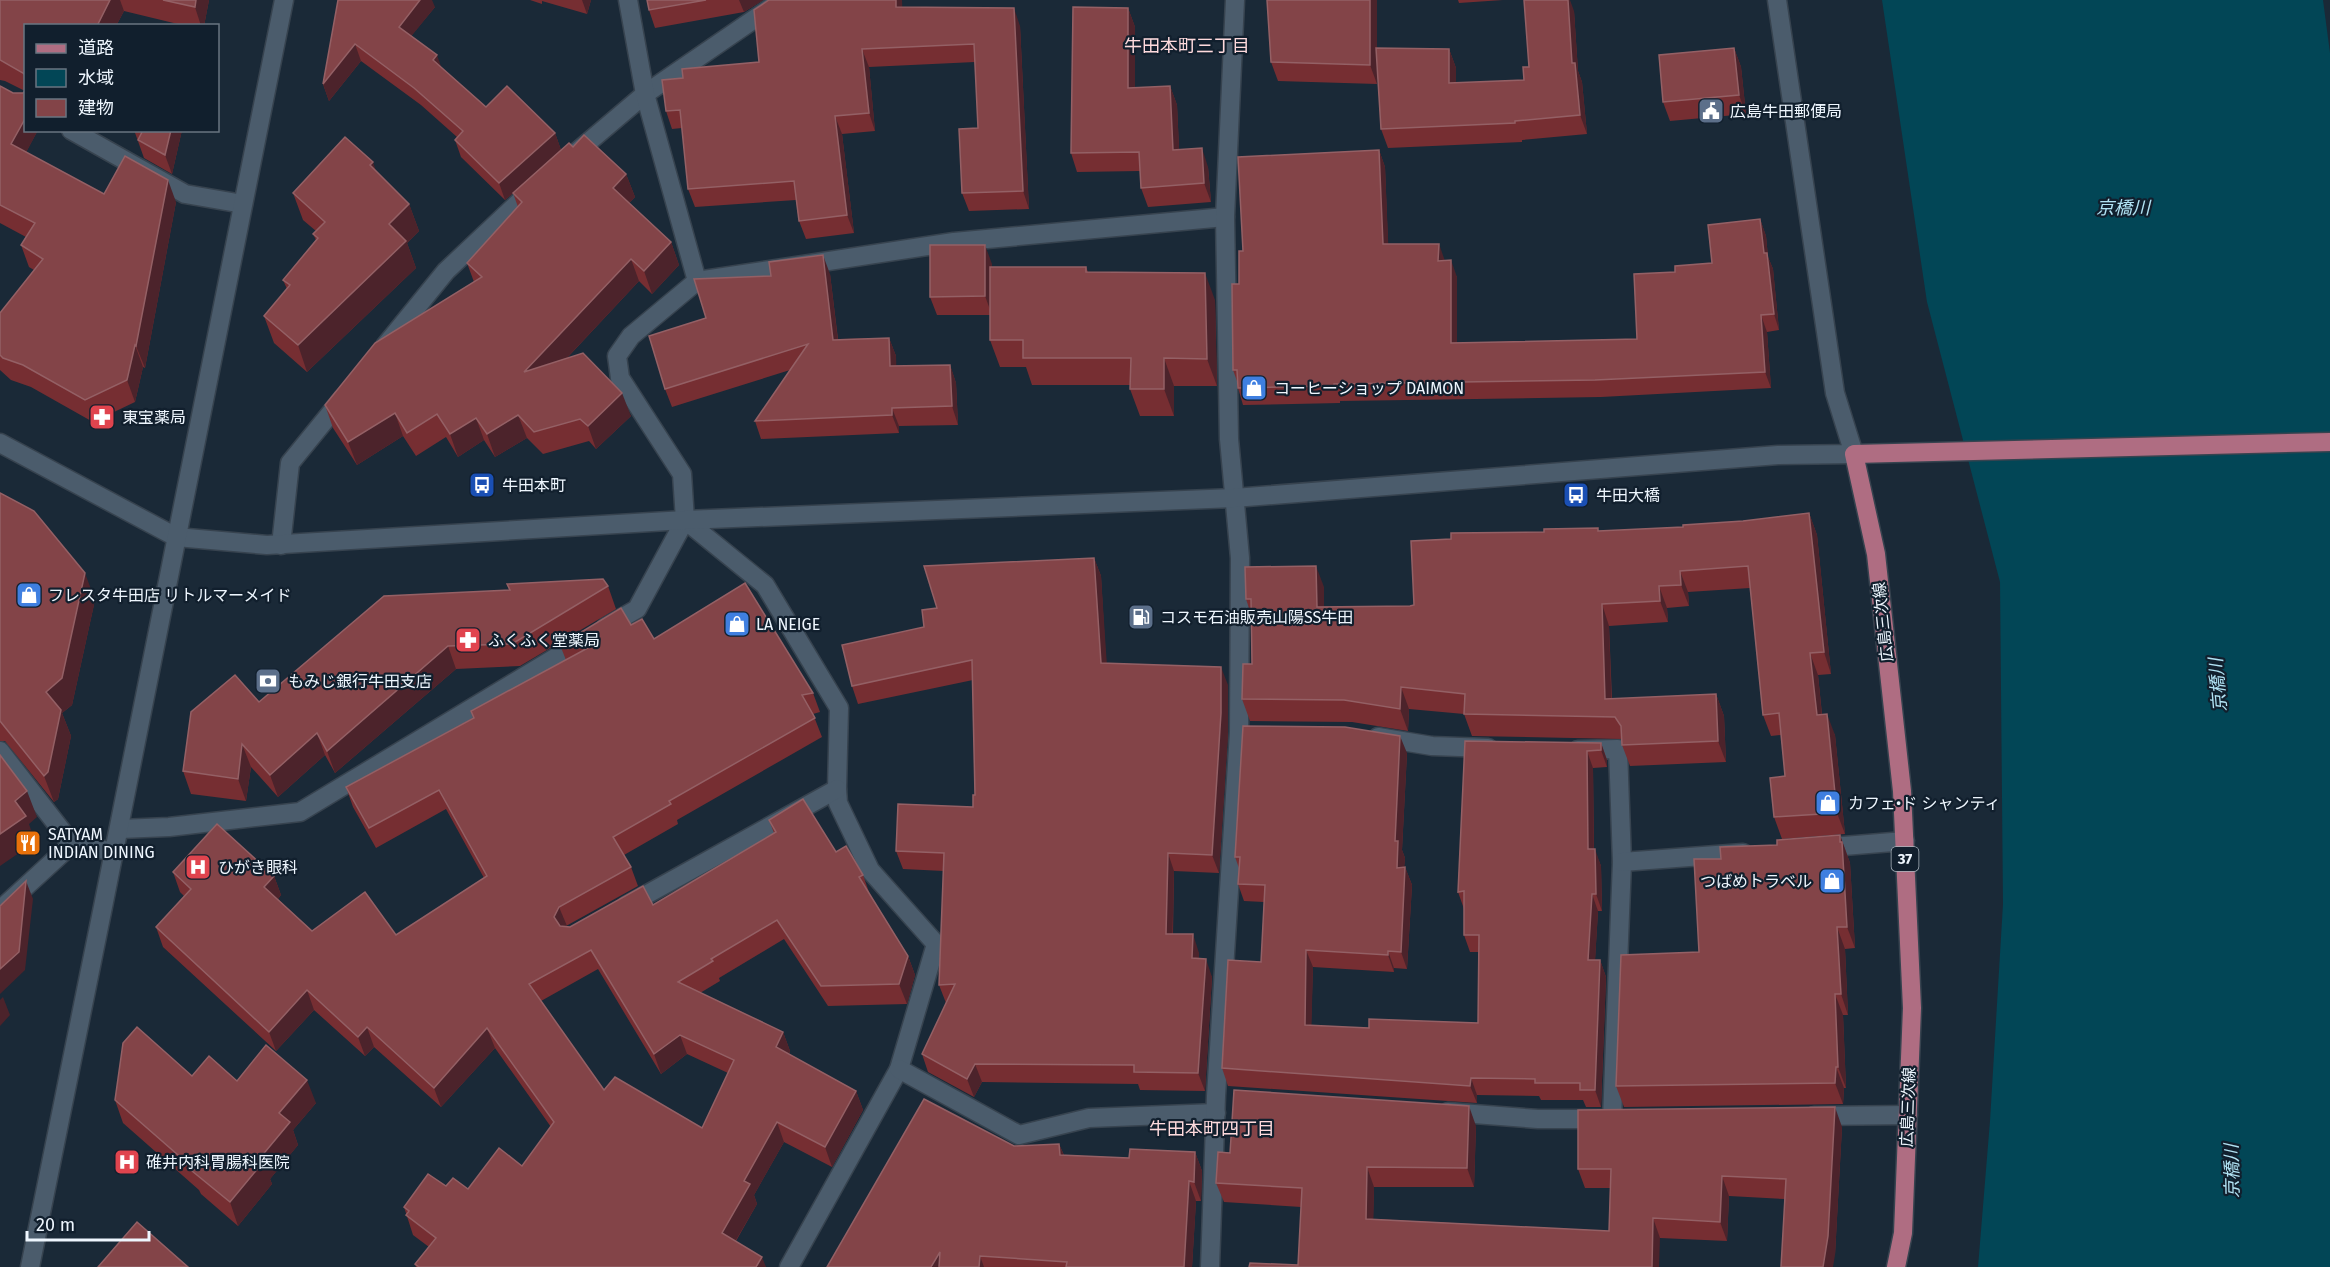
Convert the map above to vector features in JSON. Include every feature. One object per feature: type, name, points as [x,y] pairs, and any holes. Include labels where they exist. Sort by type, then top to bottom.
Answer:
[{"type":"main road","points":[[1854,454],[2330,442]]},
{"type":"main road","name":"広島三次線","points":[[1854,454],[1876,554],[1902,791],[1905,841],[1912,1008],[1903,1233],[1896,1267]]},
{"type":"street","points":[[30,1267],[120,829],[284,0]]},
{"type":"street","points":[[628,0],[645,94],[697,281]]},
{"type":"street","points":[[562,164],[645,94],[782,0]]},
{"type":"street","points":[[1210,1267],[1239,732],[1240,558],[1229,439],[1225,217],[1234,0]]},
{"type":"street","points":[[0,443],[176,537],[281,545],[685,519],[1234,498],[1778,455],[1854,454],[1835,393],[1777,0]]},
{"type":"street","points":[[75,132],[185,194],[243,204]]},
{"type":"street","points":[[372,363],[446,271],[544,179]]},
{"type":"street","points":[[120,829],[169,827],[300,812],[637,609],[685,519],[682,474],[620,378],[617,356],[631,336],[697,281],[954,242],[1225,217]]},
{"type":"street","points":[[281,545],[290,463],[357,381]]},
{"type":"street","points":[[685,519],[765,585],[839,708],[838,803],[870,870],[936,944],[899,1069],[789,1267]]},
{"type":"street","points":[[1239,732],[1261,732]]},
{"type":"street","points":[[1363,734],[1432,746],[1511,749]]},
{"type":"street","points":[[1431,1111],[1538,1119],[1621,1119],[1622,862],[1618,749],[1556,750]]},
{"type":"street","points":[[0,751],[72,844],[115,852]]},
{"type":"street","points":[[613,914],[837,789]]},
{"type":"street","points":[[1799,849],[1905,841]]},
{"type":"street","points":[[0,910],[72,844]]},
{"type":"street","points":[[1622,862],[1764,852]]},
{"type":"street","points":[[899,1069],[1019,1135],[1089,1118],[1220,1102]]},
{"type":"street","points":[[1802,1116],[1908,1115]]},
{"type":"water","name":"京橋川","points":[[1882,0],[2323,0],[2330,53],[2330,1267],[1978,1267],[1990,1121],[2003,904],[2000,582],[1927,302]]},
{"type":"building","points":[[0,0],[110,0],[98,24],[24,24],[24,74],[0,60]]},
{"type":"building","points":[[163,0],[196,0],[195,7]]},
{"type":"building","points":[[338,0],[420,0],[399,27],[437,55],[433,60],[486,107],[507,86],[555,133],[499,183],[455,140],[463,131],[414,88],[355,44],[323,84]]},
{"type":"building","points":[[647,0],[706,0],[649,10]]},
{"type":"building","points":[[769,0],[896,0],[896,7],[1014,8],[1023,191],[962,193],[959,129],[978,128],[974,44],[862,49],[869,113],[835,116],[847,215],[799,221],[794,181],[688,189],[680,110],[666,111],[662,80],[683,78],[682,69],[759,62],[754,10]]},
{"type":"building","points":[[1267,0],[1370,0],[1370,65],[1271,62]]},
{"type":"building","points":[[1524,0],[1568,0],[1572,63],[1575,63],[1580,115],[1515,121],[1515,123],[1381,129],[1376,48],[1449,49],[1449,83],[1524,80],[1523,67],[1529,67]]},
{"type":"building","points":[[1073,7],[1128,8],[1128,88],[1170,86],[1173,150],[1202,148],[1204,183],[1141,188],[1139,152],[1071,153]]},
{"type":"building","points":[[1734,48],[1739,95],[1663,102],[1659,55]]},
{"type":"building","points":[[0,86],[13,93],[24,92],[24,121],[11,144],[104,194],[125,156],[168,180],[136,346],[127,380],[85,400],[23,365],[0,355],[0,313],[43,259],[21,245],[35,223],[0,205]]},
{"type":"building","points":[[142,132],[171,132],[165,155],[138,140]]},
{"type":"building","points":[[584,135],[626,174],[613,188],[671,242],[644,271],[631,259],[524,372],[583,353],[622,393],[588,426],[580,419],[534,432],[518,415],[487,434],[476,418],[450,434],[437,414],[407,433],[395,413],[348,442],[325,405],[375,343],[482,277],[467,263],[522,202],[513,193],[569,143],[573,147]]},
{"type":"building","points":[[345,137],[373,162],[370,165],[409,204],[389,224],[406,241],[298,345],[264,316],[290,285],[283,280],[318,238],[313,234],[325,222],[293,193]]},
{"type":"building","points":[[1379,150],[1383,244],[1439,244],[1438,261],[1451,260],[1451,343],[1637,339],[1634,274],[1675,272],[1675,266],[1712,263],[1708,225],[1760,219],[1764,253],[1767,253],[1774,314],[1761,315],[1765,372],[1595,380],[1334,384],[1334,386],[1238,388],[1237,370],[1233,370],[1232,284],[1239,284],[1239,251],[1243,251],[1238,157]]},
{"type":"building","points":[[930,245],[985,245],[985,296],[930,297]]},
{"type":"building","points":[[823,255],[833,340],[889,338],[890,366],[950,365],[952,406],[892,408],[892,415],[755,421],[808,344],[665,389],[649,336],[706,318],[694,279],[771,276],[769,262]]},
{"type":"building","points":[[990,267],[1086,267],[1086,272],[1205,273],[1207,359],[1164,358],[1164,389],[1130,389],[1131,358],[1023,358],[1023,340],[990,340]]},
{"type":"building","points":[[0,493],[34,511],[85,573],[62,678],[46,692],[61,710],[48,772],[44,776],[0,721]]},
{"type":"building","points":[[1809,513],[1824,652],[1810,653],[1817,715],[1827,714],[1837,813],[1774,817],[1770,778],[1785,776],[1779,713],[1763,715],[1748,566],[1680,571],[1681,585],[1659,586],[1660,601],[1602,604],[1605,699],[1716,694],[1718,741],[1622,745],[1621,726],[1615,717],[1464,714],[1465,694],[1401,687],[1400,709],[1344,700],[1242,699],[1243,664],[1252,664],[1251,599],[1246,599],[1245,567],[1316,566],[1317,607],[1410,606],[1414,605],[1411,541],[1451,539],[1451,533],[1544,532],[1544,529],[1598,528],[1598,531],[1683,527],[1683,525]]},
{"type":"building","points":[[1094,558],[1101,663],[1221,667],[1221,713],[1212,855],[1168,853],[1166,934],[1193,934],[1192,958],[1206,959],[1198,1073],[1134,1072],[1134,1065],[975,1064],[967,1079],[922,1054],[955,984],[939,985],[944,853],[896,851],[898,804],[973,807],[973,795],[975,795],[972,660],[852,686],[842,645],[924,627],[922,610],[937,608],[924,566]]},
{"type":"building","points":[[603,579],[608,586],[512,644],[448,646],[327,751],[317,733],[270,775],[242,744],[238,779],[183,771],[191,712],[235,675],[259,702],[384,596],[510,590],[507,584]]},
{"type":"building","points":[[745,583],[813,693],[802,695],[815,718],[669,801],[671,804],[613,837],[631,867],[559,907],[554,917],[560,926],[570,927],[643,886],[653,905],[776,832],[769,820],[803,799],[836,852],[846,846],[863,875],[859,877],[908,956],[899,984],[821,986],[777,920],[711,959],[713,961],[678,982],[783,1032],[776,1047],[856,1091],[825,1147],[777,1122],[744,1181],[750,1184],[722,1233],[762,1257],[756,1267],[419,1267],[415,1264],[436,1238],[406,1215],[409,1211],[404,1207],[428,1174],[446,1186],[453,1178],[468,1189],[499,1148],[522,1166],[554,1122],[487,1028],[434,1088],[367,1027],[358,1037],[307,990],[269,1032],[156,927],[191,889],[173,872],[217,824],[274,876],[264,887],[312,931],[365,892],[396,935],[487,876],[439,790],[369,828],[346,787],[474,718],[471,711],[597,643],[560,645],[621,608],[631,625],[642,619],[654,639]],"holes":[[[591,950],[654,1054],[680,1035],[734,1060],[702,1128],[615,1077],[604,1090],[529,984]]]},
{"type":"building","points":[[1243,726],[1345,727],[1400,736],[1395,841],[1398,841],[1397,868],[1405,867],[1401,952],[1388,951],[1388,955],[1306,950],[1305,1025],[1369,1028],[1369,1019],[1478,1023],[1479,935],[1464,935],[1464,891],[1458,892],[1465,741],[1601,743],[1601,750],[1587,751],[1588,849],[1595,849],[1596,894],[1592,894],[1588,960],[1600,960],[1595,1090],[1580,1090],[1580,1083],[1535,1083],[1535,1079],[1471,1078],[1470,1086],[1222,1068],[1228,960],[1261,962],[1265,885],[1238,884],[1240,857],[1235,857]]},
{"type":"building","points":[[0,755],[27,791],[15,801],[26,816],[0,834]]},
{"type":"building","points":[[1840,835],[1847,927],[1837,927],[1841,994],[1835,994],[1838,1067],[1836,1067],[1835,1083],[1616,1086],[1621,955],[1699,952],[1694,859],[1721,859],[1720,847],[1777,845],[1777,840]]},
{"type":"building","points":[[26,881],[19,952],[0,969],[0,906]]},
{"type":"building","points":[[137,1027],[192,1076],[209,1056],[237,1081],[266,1045],[307,1080],[279,1113],[290,1122],[260,1158],[264,1161],[230,1202],[192,1171],[194,1169],[115,1100],[123,1043]]},
{"type":"building","points":[[1234,1090],[1469,1106],[1467,1168],[1367,1167],[1366,1219],[1609,1231],[1611,1169],[1578,1169],[1578,1110],[1835,1107],[1828,1236],[1823,1267],[1781,1267],[1786,1179],[1722,1176],[1720,1222],[1653,1218],[1652,1267],[1249,1267],[1250,1263],[1298,1265],[1302,1188],[1216,1183],[1218,1152],[1230,1153]]},
{"type":"building","points":[[924,1099],[1014,1146],[1059,1144],[1060,1155],[1129,1158],[1130,1149],[1195,1152],[1194,1182],[1189,1181],[1184,1267],[1066,1267],[1067,1262],[980,1256],[979,1267],[939,1267],[940,1252],[931,1267],[827,1267]]},
{"type":"building","points":[[137,1222],[188,1267],[98,1267]]},
{"type":"place","name":"広島牛田郵便局","points":[[1711,111]]},
{"type":"place","name":"コーヒーショップ DAIMON","points":[[1254,388]]},
{"type":"place","name":"東宝薬局","points":[[102,417]]},
{"type":"place","name":"牛田本町","points":[[482,485]]},
{"type":"place","name":"牛田大橋","points":[[1576,495]]},
{"type":"place","name":"フレスタ牛田店 リトルマーメイド","points":[[29,595]]},
{"type":"place","name":"コスモ石油販売山陽SS牛田","points":[[1141,617]]},
{"type":"place","name":"LA NEIGE","points":[[737,624]]},
{"type":"place","name":"ふくふく堂薬局","points":[[468,640]]},
{"type":"place","name":"もみじ銀行牛田支店","points":[[268,681]]},
{"type":"place","name":"カフェ•ド シャンティ","points":[[1828,803]]},
{"type":"place","name":"SATYAM INDIAN DINING","points":[[28,843]]},
{"type":"place","name":"ひがき眼科","points":[[198,867]]},
{"type":"place","name":"つばめトラベル","points":[[1832,881]]},
{"type":"place","name":"碓井内科胃腸科医院","points":[[127,1162]]},
{"type":"district","name":"牛田本町三丁目","points":[[1187,46]]},
{"type":"district","name":"牛田本町四丁目","points":[[1212,1129]]}]
